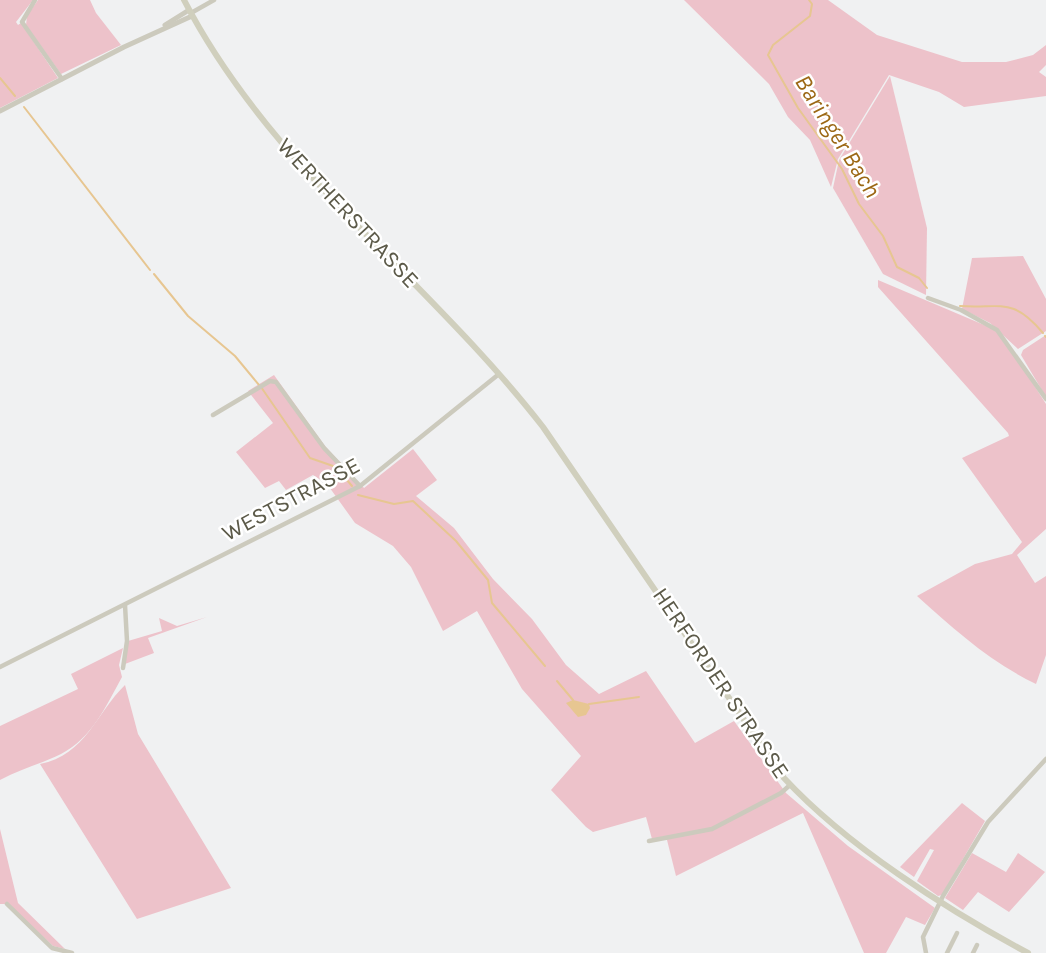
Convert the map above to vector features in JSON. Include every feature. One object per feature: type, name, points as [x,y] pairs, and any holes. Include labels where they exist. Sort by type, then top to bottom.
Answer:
[{"type":"main road","name":"WERTHERSTRASSE","points":[[184,0],[229,78],[257,114],[532,412]]},
{"type":"main road","name":"HERFORDER STRASSE","points":[[532,412],[790,785],[836,825],[941,902],[1028,953]]},
{"type":"street","points":[[35,0],[22,22],[62,79]]},
{"type":"street","points":[[0,111],[214,0]]},
{"type":"street","points":[[928,298],[961,310],[997,330],[1046,399]]},
{"type":"street","name":"WESTSTRASSE","points":[[0,667],[360,486],[499,374]]},
{"type":"street","points":[[213,415],[270,381],[276,382],[324,448],[360,486]]},
{"type":"street","points":[[123,668],[127,641],[125,605]]},
{"type":"street","points":[[926,953],[923,937],[988,822],[1046,759]]},
{"type":"street","points":[[649,841],[712,829],[781,793],[790,785]]},
{"type":"street","points":[[7,904],[52,948],[72,953]]},
{"type":"street","points":[[947,953],[957,933]]},
{"type":"street","points":[[973,953],[978,945]]},
{"type":"shaded area","points":[[0,0],[33,0],[16,22],[18,25],[21,23],[58,78],[0,108]]},
{"type":"shaded area","points":[[38,0],[90,0],[96,13],[121,45],[61,74],[26,25],[27,16]]},
{"type":"shaded area","points":[[684,0],[828,0],[877,35],[962,62],[1006,62],[1033,55],[1046,45],[1046,65],[1039,72],[1046,77],[1046,96],[964,107],[939,92],[889,75],[838,159],[831,187],[810,140],[788,117],[769,84]]},
{"type":"shaded area","points":[[890,76],[927,228],[926,295],[883,274],[833,188],[839,160]]},
{"type":"shaded area","points":[[1023,256],[1046,299],[1046,331],[1018,349],[990,323],[962,309],[972,258]]},
{"type":"shaded area","points":[[878,280],[996,330],[1046,404],[1046,529],[1017,555],[1035,583],[1046,576],[1046,655],[1036,684],[988,655],[917,596],[975,564],[1012,554],[1022,542],[962,458],[1009,436],[878,287]]},
{"type":"shaded area","points":[[1046,335],[1046,397],[1021,355],[1023,350]]},
{"type":"shaded area","points":[[274,375],[325,446],[364,488],[413,449],[437,480],[416,496],[454,528],[493,579],[532,619],[566,665],[599,694],[646,671],[695,743],[734,721],[786,793],[848,846],[935,908],[925,925],[906,917],[886,953],[864,953],[803,813],[676,876],[666,836],[652,839],[646,817],[593,832],[586,827],[551,790],[581,756],[522,689],[477,611],[443,631],[411,567],[393,546],[355,523],[327,484],[313,475],[286,490],[279,481],[265,488],[236,452],[273,423],[248,391]]},
{"type":"shaded area","points":[[207,617],[148,638],[154,653],[125,664],[128,641],[162,631],[159,618],[177,626]]},
{"type":"shaded area","points":[[123,648],[119,665],[122,677],[90,730],[61,754],[0,780],[0,726],[78,689],[71,674]]},
{"type":"shaded area","points":[[125,685],[138,734],[231,888],[137,919],[40,764],[69,752],[89,732]]},
{"type":"shaded area","points":[[573,700],[589,704],[586,715],[578,717],[566,703]]},
{"type":"shaded area","points":[[962,803],[985,821],[942,895],[938,896],[917,881],[934,850],[930,849],[914,877],[900,867]]},
{"type":"shaded area","points":[[0,829],[18,903],[65,949],[53,946],[8,904],[0,904]]},
{"type":"shaded area","points":[[972,853],[1006,872],[1018,853],[1045,872],[1009,912],[978,892],[963,910],[945,898]]},
{"type":"waterway","name":"Baringer Bach","points":[[809,0],[812,4],[810,16],[773,45],[768,55],[798,108],[842,169],[859,204],[883,236],[897,267],[919,278],[927,288]]},
{"type":"waterway","points":[[0,78],[15,96]]},
{"type":"waterway","points":[[24,107],[150,270]]},
{"type":"waterway","points":[[154,274],[188,316],[235,356],[259,385]]},
{"type":"waterway","name":"Baringer Bach","points":[[960,306],[1014,309],[1032,321],[1043,333]]},
{"type":"waterway","points":[[261,387],[310,458],[336,467],[352,486]]},
{"type":"waterway","points":[[358,495],[394,504],[413,501],[456,541],[488,580],[492,603],[545,666]]},
{"type":"waterway","points":[[557,681],[573,700]]},
{"type":"waterway","points":[[589,704],[639,697]]}]
